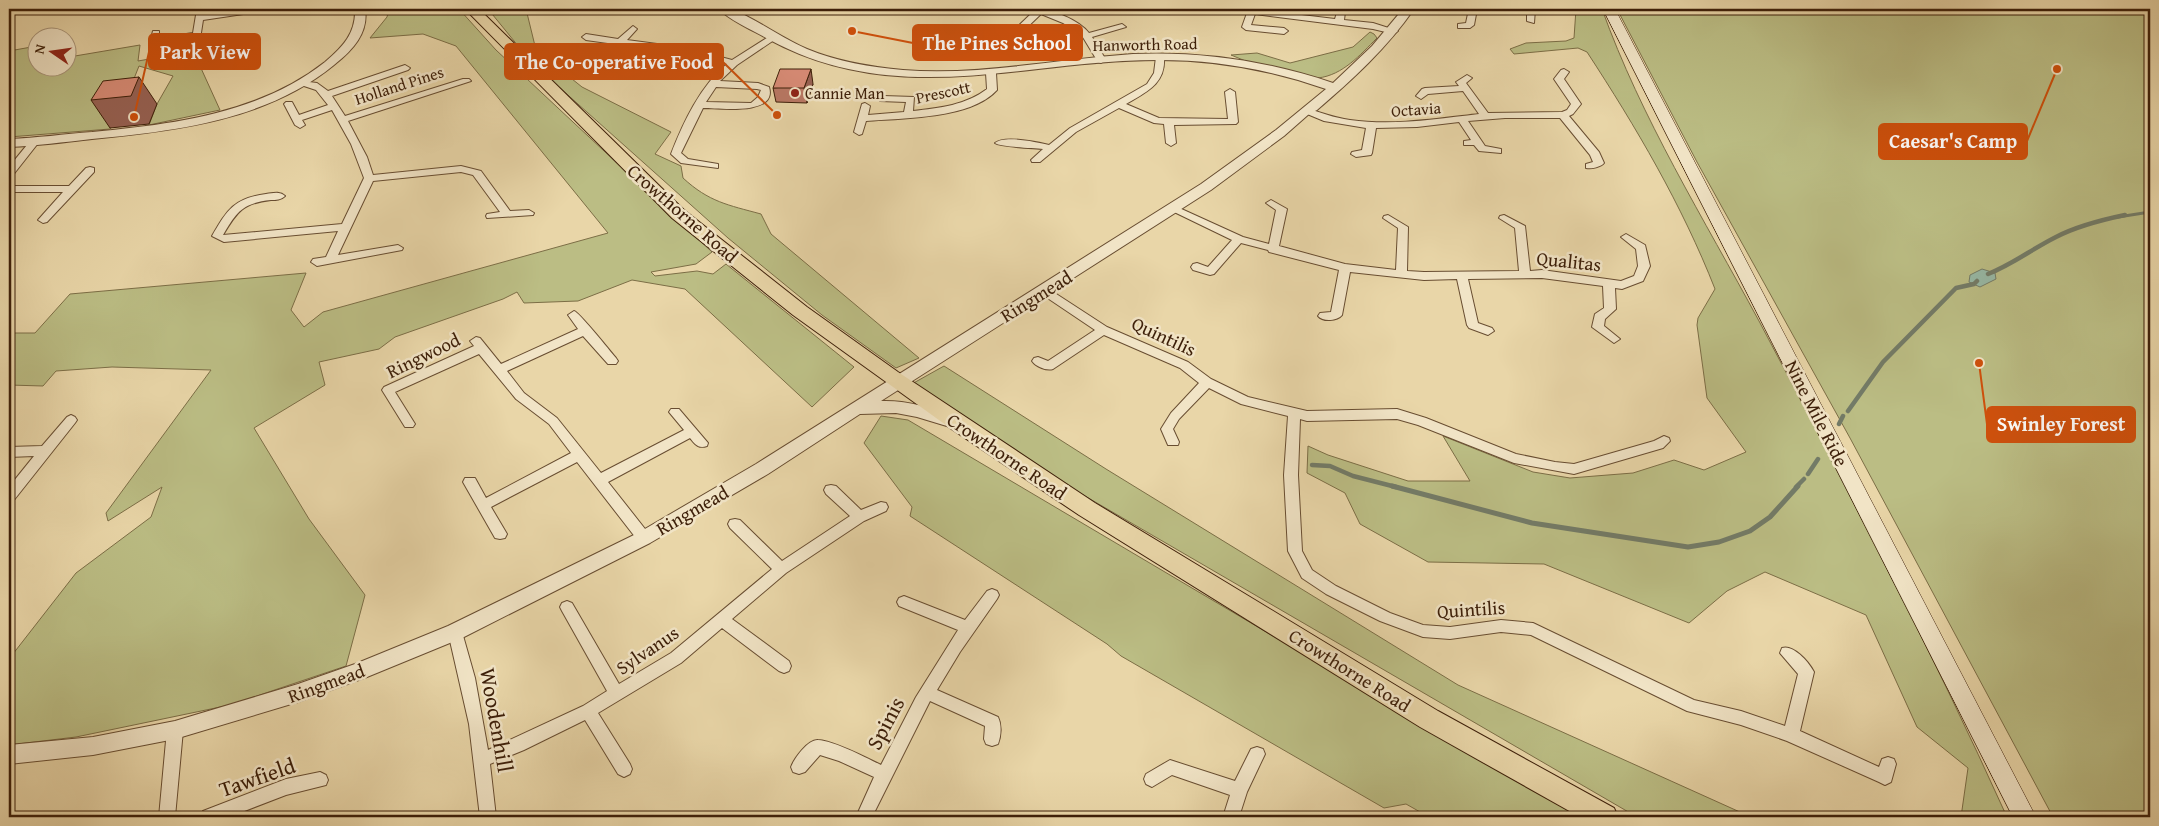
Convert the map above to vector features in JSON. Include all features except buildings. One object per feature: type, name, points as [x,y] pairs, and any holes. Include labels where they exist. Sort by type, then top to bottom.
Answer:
[{"type":"main road","name":"Crowthorne Road","points":[[472,9],[678,214],[800,311],[899,382],[957,423],[1087,509],[1358,676],[1462,738],[1605,817]]},
{"type":"main road","name":"Nine Mile Ride","points":[[1609,9],[2025,817]]},
{"type":"street","points":[[9,143],[152,130],[208,119],[252,106],[304,83],[328,67],[355,39],[360,27],[360,9]]},
{"type":"street","name":"Hanworth Road","points":[[726,9],[773,38],[821,58],[883,72],[938,75],[991,73],[1101,60],[1160,57],[1198,58],[1261,66],[1299,75],[1331,87]]},
{"type":"street","points":[[1014,35],[1040,9],[1084,32],[1101,60]]},
{"type":"street","points":[[1233,9],[1373,26],[1394,31]]},
{"type":"street","points":[[1339,22],[1341,10],[1364,9]]},
{"type":"street","name":"Ringmead","points":[[9,755],[93,746],[175,730],[298,694],[455,632],[644,538],[762,469],[857,410],[1206,187],[1272,139],[1305,111],[1313,107],[1331,87],[1359,68],[1365,59],[1394,31],[1408,9]]},
{"type":"street","points":[[1461,26],[1470,24],[1473,9]]},
{"type":"street","points":[[1531,9],[1531,21]]},
{"type":"street","points":[[247,53],[192,62],[201,14],[250,10]]},
{"type":"street","points":[[1252,12],[1245,30],[1284,32]]},
{"type":"street","points":[[1087,36],[1122,28]]},
{"type":"street","points":[[621,41],[633,29]]},
{"type":"street","points":[[156,33],[154,42],[196,35]]},
{"type":"street","points":[[586,37],[687,51],[733,63]]},
{"type":"street","points":[[714,166],[684,161],[676,154],[682,138],[721,74],[733,63],[773,38]]},
{"type":"street","points":[[1036,160],[1073,130],[1140,94],[1158,78],[1161,67],[1160,57]]},
{"type":"street","name":"Holland Pines","points":[[326,95],[398,68]]},
{"type":"street","points":[[1564,72],[1559,79],[1576,104],[1570,112],[1563,115],[1595,154],[1599,163],[1590,166]]},
{"type":"street","name":"Prescott","points":[[862,118],[944,110],[977,102],[992,90],[991,73]]},
{"type":"street","name":"Octavia","points":[[1467,78],[1461,82],[1463,88],[1485,116]]},
{"type":"street","name":"Holland Pines","points":[[342,120],[465,81]]},
{"type":"street","name":"Holland Pines","points":[[304,83],[318,87],[334,106],[355,140],[369,178]]},
{"type":"street","points":[[701,105],[752,106],[760,102],[765,95],[766,89],[758,86],[714,84]]},
{"type":"street","name":"Octavia","points":[[1421,96],[1425,91],[1463,88]]},
{"type":"street","points":[[1119,104],[1156,120],[1169,122],[1233,122],[1230,92]]},
{"type":"street","name":"Prescott","points":[[883,99],[911,99],[908,115]]},
{"type":"street","name":"Holland Pines","points":[[289,104],[299,122],[334,106]]},
{"type":"street","points":[[860,132],[865,106]]},
{"type":"street","name":"Octavia","points":[[1305,111],[1329,120],[1371,126],[1418,125],[1485,116],[1563,115]]},
{"type":"street","name":"Octavia","points":[[1463,120],[1472,142],[1482,149],[1497,152]]},
{"type":"street","points":[[1169,122],[1171,143]]},
{"type":"street","name":"Octavia","points":[[1356,154],[1368,153],[1371,126]]},
{"type":"street","points":[[9,173],[34,142]]},
{"type":"street","points":[[1000,143],[1024,143],[1052,148]]},
{"type":"street","points":[[330,260],[369,178],[460,168],[477,173],[507,214]]},
{"type":"street","points":[[43,220],[90,170]]},
{"type":"street","points":[[9,189],[72,189]]},
{"type":"street","points":[[280,196],[254,199],[236,206],[217,236],[224,240],[345,227]]},
{"type":"street","points":[[1271,203],[1282,210],[1273,250]]},
{"type":"street","name":"Qualitas","points":[[1172,209],[1240,239],[1273,250],[1346,268],[1401,274],[1462,276],[1525,274],[1622,285],[1639,278],[1644,266],[1640,246],[1626,237]]},
{"type":"street","points":[[491,216],[529,213]]},
{"type":"street","points":[[1388,218],[1403,227],[1401,274]]},
{"type":"street","name":"Qualitas","points":[[1504,218],[1520,226],[1525,274]]},
{"type":"street","points":[[1197,267],[1210,271],[1240,239]]},
{"type":"street","points":[[317,262],[398,248]]},
{"type":"street","points":[[1324,316],[1336,314],[1346,268]]},
{"type":"street","points":[[1462,276],[1473,325],[1488,331]]},
{"type":"street","name":"Qualitas","points":[[1609,283],[1610,309],[1599,317],[1598,327],[1614,339]]},
{"type":"street","name":"Quintilis","points":[[1044,290],[1103,330],[1184,365],[1207,382],[1245,401],[1294,414],[1307,416],[1397,414],[1422,421],[1514,458],[1574,469],[1658,445],[1664,440]]},
{"type":"street","points":[[574,315],[585,331],[612,361]]},
{"type":"street","name":"Quintilis","points":[[1038,361],[1048,366],[1103,330]]},
{"type":"street","points":[[498,370],[585,331]]},
{"type":"street","name":"Ringwood","points":[[409,424],[388,390],[478,344],[520,396],[553,421],[644,538]]},
{"type":"street","name":"Quintilis","points":[[1173,442],[1167,429],[1176,416],[1207,382]]},
{"type":"street","points":[[857,410],[897,406],[914,409],[957,423]]},
{"type":"street","points":[[675,412],[702,443]]},
{"type":"street","name":"Quintilis","points":[[1294,414],[1291,475],[1295,550],[1307,574],[1332,590],[1385,617],[1423,631],[1450,633],[1501,626],[1533,628],[1692,706],[1742,718],[1791,735],[1885,777],[1888,764]]},
{"type":"street","points":[[9,496],[71,420]]},
{"type":"street","points":[[600,480],[691,432]]},
{"type":"street","points":[[9,452],[46,451]]},
{"type":"street","points":[[484,505],[579,455]]},
{"type":"street","points":[[470,482],[500,534]]},
{"type":"street","points":[[831,490],[859,517]]},
{"type":"street","name":"Sylvanus","points":[[481,760],[518,745],[588,711],[676,658],[781,569],[859,517],[881,507]]},
{"type":"street","points":[[735,524],[781,569]]},
{"type":"street","name":"Spinis","points":[[864,817],[884,774],[927,694],[967,627],[992,595]]},
{"type":"street","points":[[904,602],[967,627]]},
{"type":"street","name":"Sylvanus","points":[[567,607],[617,694]]},
{"type":"street","points":[[720,619],[784,666]]},
{"type":"street","name":"Woodenhill","points":[[455,632],[466,667],[488,817]]},
{"type":"street","points":[[1787,653],[1806,672],[1791,735]]},
{"type":"street","name":"Spinis","points":[[927,694],[993,722],[992,740]]},
{"type":"street","points":[[588,711],[624,768]]},
{"type":"street","points":[[167,817],[175,730]]},
{"type":"street","name":"Spinis","points":[[799,768],[817,747],[884,774]]},
{"type":"street","points":[[1231,817],[1239,790],[1257,754]]},
{"type":"street","points":[[1152,779],[1170,767],[1239,790]]},
{"type":"street","name":"Tawfield","points":[[209,817],[286,787],[320,780]]},
{"type":"green space","points":[[389,9],[459,9],[496,50],[712,252],[696,264],[651,272],[655,276],[697,271],[713,274],[726,264],[854,367],[812,407],[685,289],[632,280],[578,301],[524,303],[517,292],[503,299],[395,337],[379,349],[319,362],[325,385],[254,428],[309,519],[365,595],[346,666],[230,705],[76,737],[9,745],[9,659],[76,573],[151,517],[162,487],[108,521],[106,513],[211,370],[112,367],[56,371],[43,386],[9,385],[9,333],[35,333],[70,294],[306,273],[291,310],[304,327],[323,312],[608,233],[456,46],[423,34],[370,38],[387,17]]},
{"type":"green space","points":[[488,9],[526,9],[536,50],[582,87],[671,132],[655,154],[681,166],[683,178],[710,198],[761,214],[771,234],[919,358],[896,368],[822,315],[728,238],[532,63]]},
{"type":"green space","points":[[1576,9],[1602,9],[1618,50],[1654,129],[1759,321],[1855,505],[1918,629],[2007,817],[1961,817],[1968,768],[1917,727],[1866,615],[1765,572],[1727,591],[1689,623],[1544,564],[1428,562],[1360,524],[1345,493],[1307,473],[1308,446],[1328,455],[1408,481],[1470,481],[1443,436],[1533,472],[1570,478],[1633,473],[1674,460],[1704,470],[1746,452],[1707,398],[1697,325],[1698,318],[1715,289],[1688,227],[1657,167],[1587,52],[1578,48],[1514,54],[1510,49],[1526,43],[1566,41],[1574,38]]},
{"type":"green space","points":[[1617,9],[2150,9],[2150,817],[2053,817],[1850,438],[1697,162]]},
{"type":"green space","points":[[1370,32],[1377,38],[1357,57],[1343,69],[1318,78],[1248,62],[1231,55],[1257,53],[1290,63],[1353,47]]},
{"type":"green space","points":[[140,45],[138,61],[178,54],[177,68],[200,66],[220,110],[149,125],[157,104],[173,76],[139,66],[122,109],[110,129],[9,137],[9,51],[28,48],[28,78],[78,78],[78,55]]},
{"type":"green space","points":[[944,366],[1106,469],[1458,685],[1751,817],[1637,817],[992,442],[910,385]]},
{"type":"green space","points":[[881,416],[908,420],[1579,817],[1429,817],[1406,804],[1384,808],[1121,656],[1107,644],[910,516],[912,507],[864,443]]},
{"type":"shaded area","points":[[1982,269],[1995,273],[1996,279],[1980,287],[1969,282],[1970,275]]},
{"type":"waterway","points":[[2118,217],[2150,212]]},
{"type":"waterway","points":[[1988,274],[2006,266],[2064,233],[2089,224],[2125,215]]},
{"type":"waterway","points":[[1848,411],[1883,362],[1956,288],[1974,284],[1977,281]]},
{"type":"waterway","points":[[1839,424],[1843,416]]},
{"type":"waterway","points":[[1808,474],[1818,459]]},
{"type":"waterway","points":[[1312,465],[1330,466],[1353,476],[1396,487]]},
{"type":"waterway","points":[[1796,487],[1804,479]]},
{"type":"waterway","points":[[1392,486],[1532,523],[1688,547],[1719,542],[1750,531],[1770,517],[1798,486]]},
{"type":"place","name":"The Pines School","points":[[852,31]]},
{"type":"place","name":"Caesar's Camp","points":[[2057,69]]},
{"type":"place","name":"Cannie Man","points":[[795,93]]},
{"type":"place","name":"The Co-operative Food","points":[[777,115]]},
{"type":"place","name":"Park View","points":[[134,117]]},
{"type":"place","name":"Swinley Forest","points":[[1979,363]]}]
